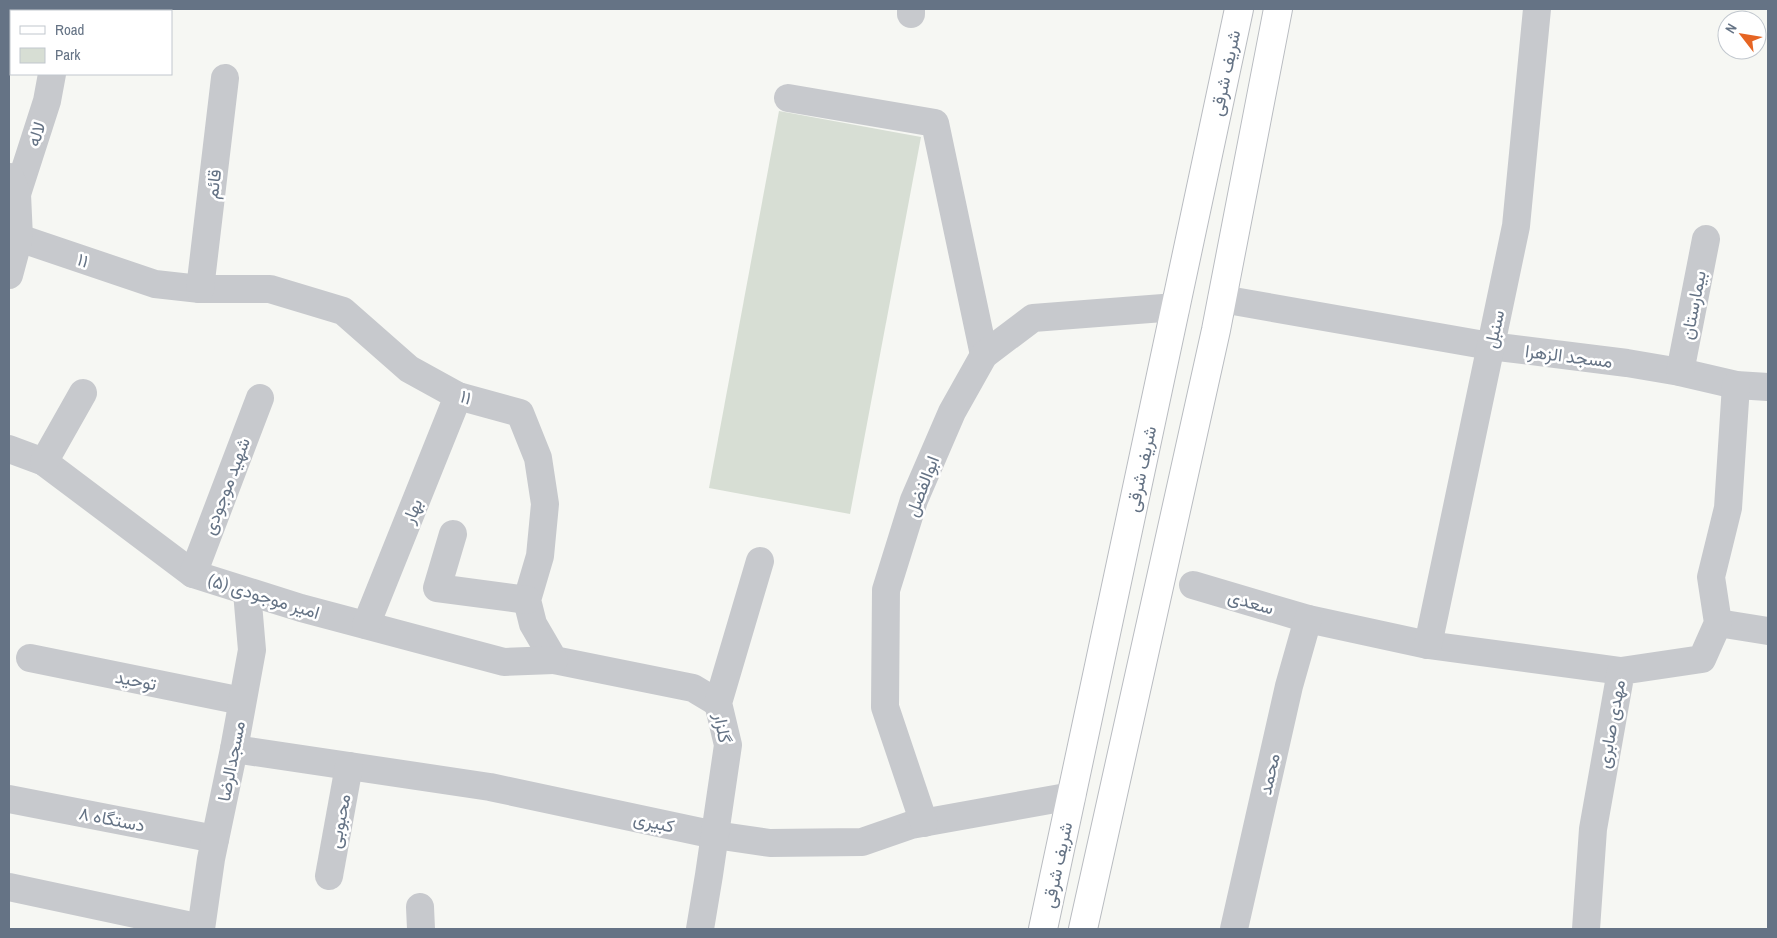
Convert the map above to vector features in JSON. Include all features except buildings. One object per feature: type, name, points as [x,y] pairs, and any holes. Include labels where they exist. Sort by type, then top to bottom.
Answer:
[{"type":"main road","name":"شریف شرقی","points":[[1043,929],[1239,9]]},
{"type":"main road","points":[[1083,929],[1222,299],[1278,9]]},
{"type":"main road","points":[[1120,570],[1161,579]]},
{"type":"street","name":"سنبل","points":[[1428,645],[1516,226],[1537,9]]},
{"type":"street","name":"لاله","points":[[9,275],[19,238],[13,184],[47,101],[52,75]]},
{"type":"street","name":"قائم","points":[[200,289],[225,78]]},
{"type":"street","points":[[788,98],[935,123],[984,356]]},
{"type":"street","name":"۱۱","points":[[19,238],[155,284],[200,289],[270,289],[343,311],[409,369],[458,396],[520,413],[538,458],[546,504],[540,556],[527,600]]},
{"type":"street","name":"بیمارستان","points":[[1680,372],[1706,238]]},
{"type":"street","name":"مسجد الزهرا","points":[[1222,299],[1490,346],[1627,363],[1680,372],[1736,385],[1768,387]]},
{"type":"street","name":"ابوالفضل","points":[[924,822],[885,707],[886,590],[914,500],[952,412],[984,356],[1033,318],[1176,307]]},
{"type":"street","points":[[1736,385],[1728,508],[1711,577],[1718,623],[1768,631]]},
{"type":"street","points":[[44,462],[82,393]]},
{"type":"street","name":"بهار","points":[[366,625],[458,396]]},
{"type":"street","name":"شهید موجودی","points":[[193,574],[260,398]]},
{"type":"street","name":"امیر موجودی (۵)","points":[[9,449],[44,462],[193,574],[247,592],[504,662],[554,660]]},
{"type":"street","points":[[453,534],[437,588],[527,600],[533,624],[554,660],[693,688],[718,703]]},
{"type":"street","name":"گلزار","points":[[700,929],[728,745],[718,703],[760,561]]},
{"type":"street","name":"سعدی","points":[[1193,585],[1308,619],[1428,645],[1621,671]]},
{"type":"street","name":"مسجدالرضا","points":[[201,929],[215,839],[252,650],[247,592]]},
{"type":"street","name":"محمد","points":[[1234,929],[1289,686],[1308,619]]},
{"type":"street","name":"مهدی صابری","points":[[1592,928],[1593,829],[1621,671],[1702,659],[1718,623]]},
{"type":"street","name":"توحید","points":[[30,658],[242,701]]},
{"type":"street","name":"کبیری","points":[[234,749],[490,787],[715,835],[770,844],[862,842],[924,822],[1072,796]]},
{"type":"street","name":"محبوبی","points":[[329,876],[350,766]]},
{"type":"street","name":"۸ دستگاه","points":[[9,799],[215,839]]},
{"type":"street","points":[[9,887],[201,929]]},
{"type":"green space","points":[[779,111],[921,137],[850,514],[709,488]]}]
